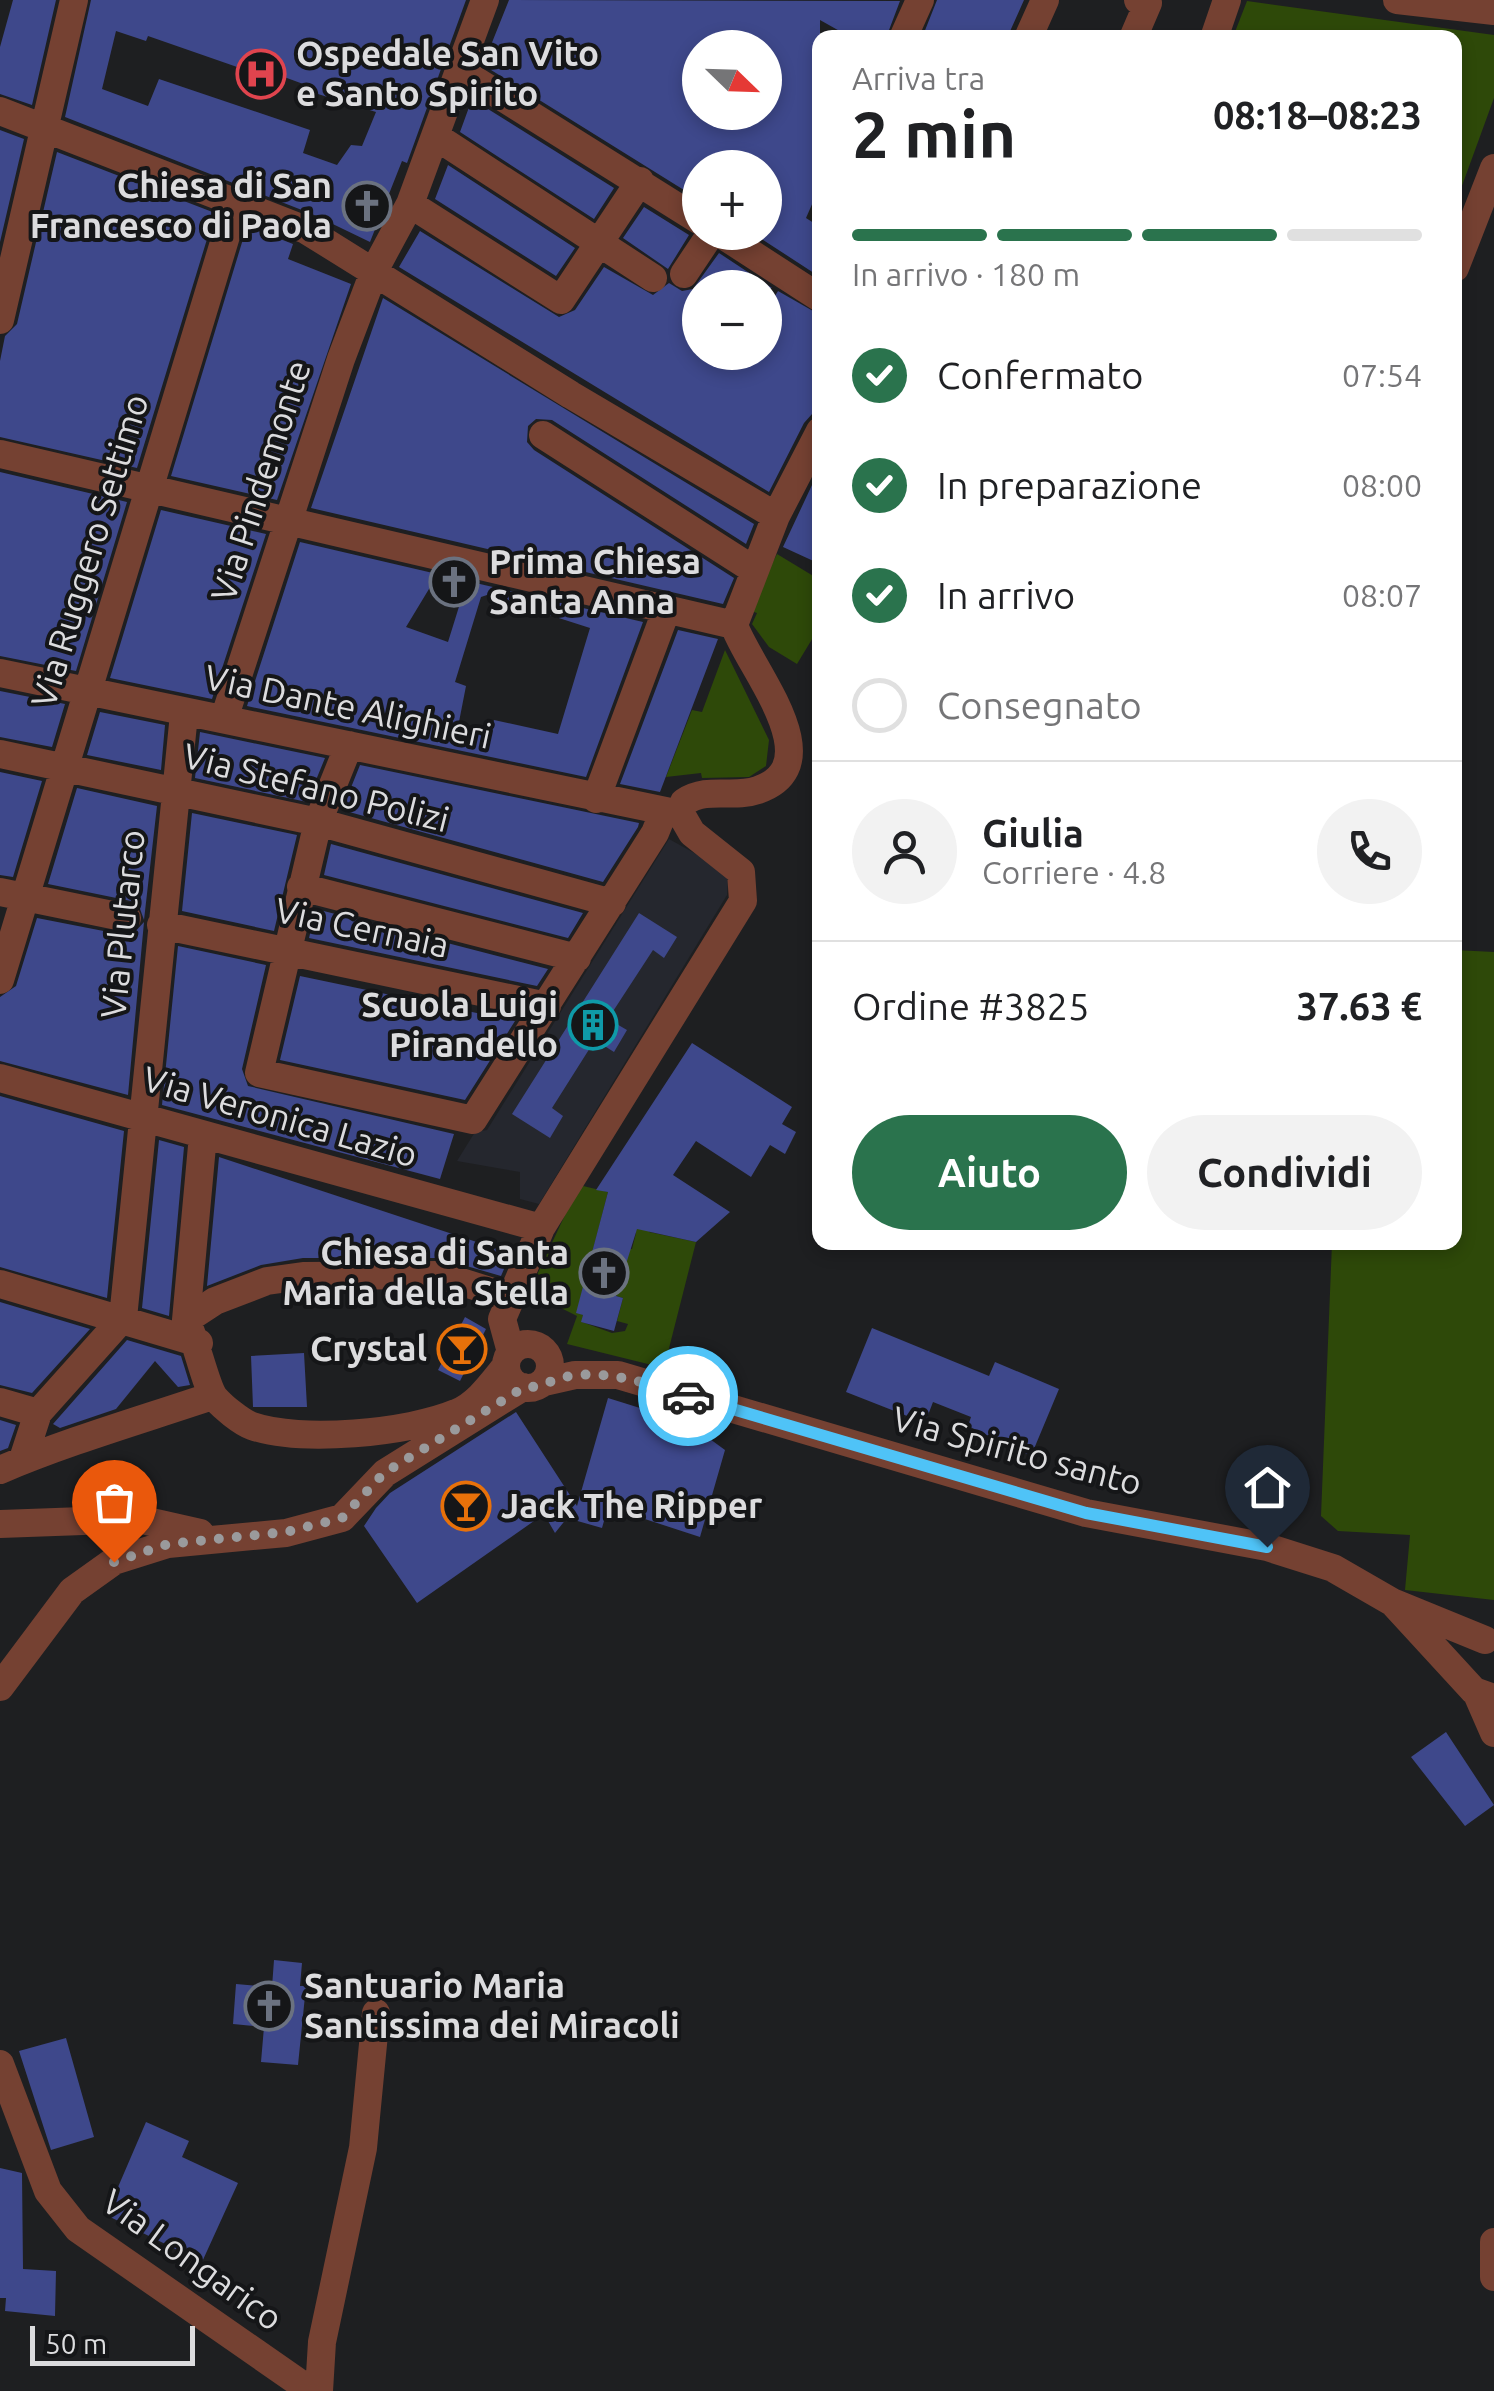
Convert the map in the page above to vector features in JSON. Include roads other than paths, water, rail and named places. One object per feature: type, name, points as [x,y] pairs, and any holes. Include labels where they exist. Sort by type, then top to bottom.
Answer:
[{"type":"street","points":[[0,320],[74,0]]},
{"type":"street","name":"Via Pindemonte","points":[[224,720],[285,520],[375,269],[410,204],[485,0]]},
{"type":"street","points":[[907,30],[920,0]]},
{"type":"street","points":[[1032,30],[1045,0]]},
{"type":"street","points":[[1137,30],[1148,4],[1138,0]]},
{"type":"street","points":[[1217,30],[1227,0]]},
{"type":"street","points":[[1397,0],[1494,10]]},
{"type":"street","points":[[459,70],[682,209]]},
{"type":"street","points":[[0,112],[306,230],[375,269],[571,395],[776,516]]},
{"type":"street","points":[[435,136],[653,278]]},
{"type":"street","points":[[1462,250],[1494,168]]},
{"type":"street","points":[[410,204],[561,300],[640,181]]},
{"type":"street","name":"Via Ruggero Settimo","points":[[0,980],[12,894],[63,765],[236,203]]},
{"type":"street","points":[[744,250],[812,293]]},
{"type":"street","points":[[543,436],[754,570]]},
{"type":"street","points":[[350,744],[318,822],[259,1073],[474,1120],[673,812],[684,802],[710,791],[758,791],[782,773],[788,760],[789,731],[741,647],[734,625],[776,516],[812,446]]},
{"type":"street","points":[[0,454],[734,625]]},
{"type":"street","points":[[596,799],[666,610]]},
{"type":"street","name":"Via Dante Alighieri","points":[[0,673],[673,812]]},
{"type":"street","name":"Via Plutarco","points":[[122,1318],[183,724]]},
{"type":"street","name":"Via Stefano Polizi","points":[[0,754],[318,822],[612,903]]},
{"type":"street","points":[[527,1364],[513,1289],[540,1228],[742,901],[741,872],[692,833],[673,812]]},
{"type":"street","points":[[301,887],[576,958]]},
{"type":"street","points":[[12,894],[127,918]]},
{"type":"street","name":"Via Cernaia","points":[[161,925],[547,1006]]},
{"type":"street","name":"Via Veronica Lazio","points":[[0,1078],[540,1228]]},
{"type":"street","points":[[203,1135],[192,1331],[212,1396],[250,1425],[367,1434],[454,1414],[527,1364]]},
{"type":"street","points":[[192,1331],[215,1301],[267,1281],[303,1276],[439,1276],[513,1289]]},
{"type":"street","points":[[0,1284],[122,1318],[192,1331]]},
{"type":"street","points":[[12,1463],[38,1412],[122,1318]]},
{"type":"street","points":[[0,1687],[48,1618],[72,1591],[102,1569],[168,1544],[286,1532],[342,1518],[384,1473],[527,1364]]},
{"type":"street","name":"Via Spirito santo","points":[[527,1364],[604,1364],[618,1375],[1086,1513],[1267,1547],[1333,1568],[1392,1602],[1490,1639]]},
{"type":"street","points":[[12,1463],[212,1396]]},
{"type":"street","points":[[0,1402],[38,1412]]},
{"type":"street","points":[[0,1524],[138,1519],[226,1536]]},
{"type":"street","name":"Via Spirito santo","points":[[1392,1602],[1480,1692],[1494,1734]]},
{"type":"street","points":[[1480,1692],[1466,1658],[1490,1639]]},
{"type":"street","name":"Via Longarico","points":[[0,2064],[48,2191],[78,2229],[315,2391],[363,2148],[376,2013]]},
{"type":"street","points":[[1494,2242],[1494,2278]]},
{"type":"place","name":"Ospedale San Vito e Santo Spirito","points":[[261,74]]},
{"type":"place","name":"Chiesa di San Francesco di Paola","points":[[367,206]]},
{"type":"place","name":"Prima Chiesa Santa Anna","points":[[454,582]]},
{"type":"place","name":"Scuola Luigi Pirandello","points":[[593,1025]]},
{"type":"place","name":"Chiesa di Santa Maria della Stella","points":[[604,1273]]},
{"type":"place","name":"Crystal","points":[[462,1349]]},
{"type":"place","name":"Jack The Ripper","points":[[466,1506]]},
{"type":"place","name":"Santuario Maria Santissima dei Miracoli","points":[[269,2006]]}]
